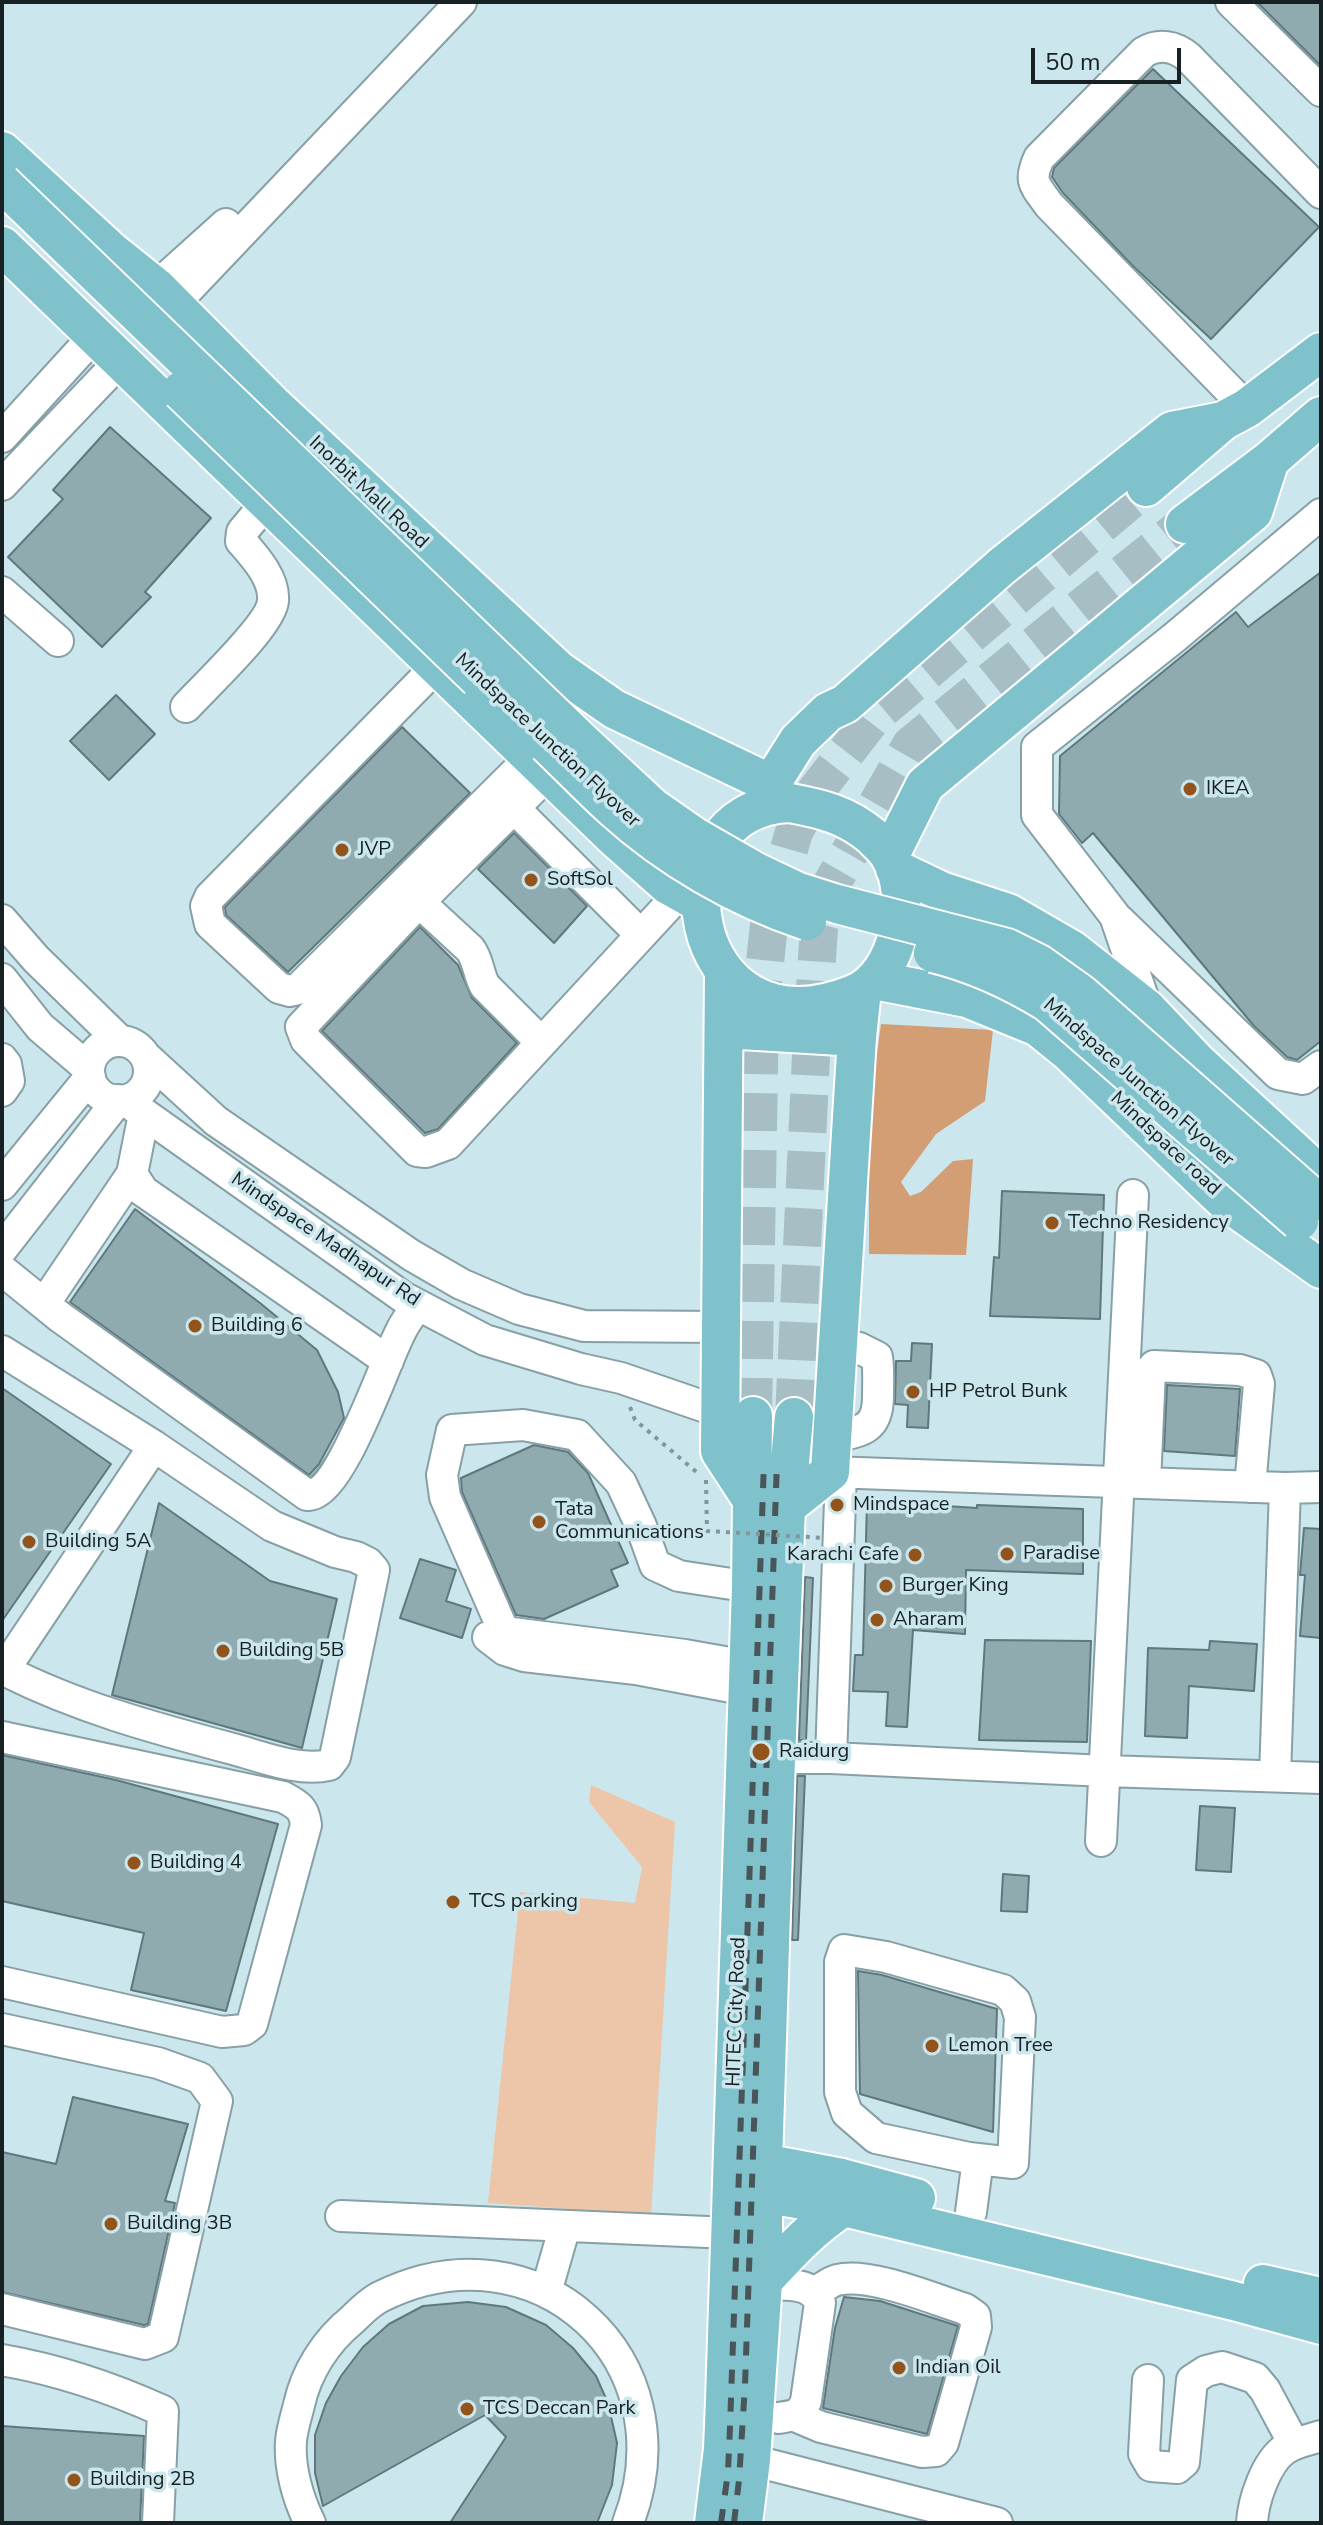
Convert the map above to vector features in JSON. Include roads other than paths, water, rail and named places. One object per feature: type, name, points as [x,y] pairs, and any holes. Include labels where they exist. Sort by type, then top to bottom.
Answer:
[{"type":"main road","name":"Inorbit Mall Road","points":[[2,151],[165,296],[273,405],[558,670],[614,709],[777,797]]},
{"type":"main road","name":"Mindspace Junction Flyover","points":[[2,183],[652,807],[724,855],[796,891],[884,918],[1007,948],[1039,964],[1081,994],[1316,1211]]},
{"type":"main road","name":"Mindspace Junction Flyover","points":[[2,220],[615,810],[670,851],[757,903],[862,938],[957,959],[1017,984],[1047,1002],[1316,1211]]},
{"type":"main road","points":[[2,246],[615,838],[668,885],[690,898],[711,951],[724,972],[743,989],[765,1000],[789,1006],[814,1006],[868,985],[885,966],[901,922],[901,895],[892,862],[925,785],[1253,512],[1270,460]]},
{"type":"main road","points":[[1146,487],[1235,414],[1321,352]]},
{"type":"main road","points":[[690,898],[702,883],[710,856],[727,829],[777,797],[795,779],[843,722],[845,704],[1002,566],[1172,431],[1235,414]]},
{"type":"main road","points":[[1185,524],[1270,460],[1321,416]]},
{"type":"main road","points":[[360,592],[417,539]]},
{"type":"main road","points":[[777,797],[828,810],[857,823],[892,862],[941,891],[1008,913],[1072,950],[1147,1009],[1197,1062],[1316,1211]]},
{"type":"main road","points":[[724,972],[721,1327],[737,1414],[720,1451],[769,1503]]},
{"type":"main road","points":[[769,1503],[835,1461],[838,1344],[857,1037],[868,985]]},
{"type":"main road","name":"Mindspace road","points":[[868,985],[967,998],[1038,1027],[1069,1052],[1224,1200],[1321,1269]]},
{"type":"main road","points":[[724,1029],[857,1037]]},
{"type":"main road","points":[[769,1503],[794,1417]]},
{"type":"main road","name":"HITEC City Road","points":[[741,2522],[723,2449],[751,1587],[769,1503]]},
{"type":"main road","name":"HITEC City Road","points":[[741,2522],[751,2460],[763,2282],[762,2178],[776,1758],[769,1503]]},
{"type":"main road","points":[[762,2178],[857,2197],[971,2212],[1321,2297]]},
{"type":"main road","points":[[763,2282],[811,2231],[857,2197],[1321,2325]]},
{"type":"street","points":[[289,172],[436,2]]},
{"type":"street","points":[[165,296],[234,217],[289,172],[461,2]]},
{"type":"street","points":[[1231,2],[1321,91]]},
{"type":"street","points":[[1235,414],[1049,205],[1033,184],[1033,171],[1039,158],[1144,52],[1153,47],[1165,47],[1178,49],[1188,57],[1321,193]]},
{"type":"street","points":[[2,437],[108,347]]},
{"type":"street","points":[[2,485],[108,347]]},
{"type":"street","points":[[186,707],[266,621],[273,601],[271,590],[259,562],[241,541],[242,532],[267,502]]},
{"type":"street","points":[[1321,514],[1175,637],[1037,747],[1037,815],[1115,916],[1278,1074],[1303,1079],[1321,1066]]},
{"type":"street","points":[[2,592],[58,641]]},
{"type":"street","points":[[437,666],[210,897],[206,906],[210,924],[279,988],[290,991],[298,989],[539,765]]},
{"type":"street","points":[[539,765],[513,807],[301,1027],[306,1040],[417,1151],[426,1152],[448,1144],[641,935],[690,898]]},
{"type":"street","points":[[513,807],[641,935]]},
{"type":"street","points":[[419,902],[470,949],[477,959],[479,977],[485,986],[541,1042]]},
{"type":"street","points":[[1115,916],[1147,1009]]},
{"type":"street","points":[[2,920],[47,970],[216,1121],[411,1255],[461,1284],[529,1312],[584,1326],[721,1327]]},
{"type":"street","points":[[5,989],[40,1027],[89,1072]]},
{"type":"street","points":[[2,1249],[129,1105],[147,1083],[149,1069],[133,1048],[109,1042],[98,1048],[91,1057],[89,1072],[92,1087],[107,1099],[129,1105]]},
{"type":"street","points":[[2,1059],[9,1081],[2,1091]]},
{"type":"street","points":[[2,1185],[89,1072]]},
{"type":"street","points":[[129,1105],[132,1174],[143,1191],[388,1361]]},
{"type":"street","name":"Mindspace Madhapur Rd","points":[[129,1105],[417,1305],[485,1340],[737,1414]]},
{"type":"street","points":[[44,1304],[132,1174]]},
{"type":"street","points":[[1133,1195],[1133,1483]]},
{"type":"street","points":[[2,1270],[44,1304],[307,1495],[320,1491],[345,1457],[401,1331],[417,1305]]},
{"type":"street","points":[[524,1351],[529,1312]]},
{"type":"street","points":[[607,1375],[610,1326]]},
{"type":"street","points":[[5,1359],[154,1446],[272,1526],[335,1552],[356,1557],[374,1570],[335,1757],[329,1765],[319,1767],[284,1763],[122,1720],[3,1669],[154,1446]]},
{"type":"street","points":[[1101,1841],[1133,1483],[1150,1371],[1154,1366],[1240,1370],[1256,1375],[1259,1384],[1250,1487]]},
{"type":"street","points":[[747,1678],[524,1656],[505,1650],[482,1632],[437,1522],[433,1495],[434,1470],[442,1435],[452,1430],[523,1425],[577,1435],[621,1483],[655,1565],[685,1577],[751,1587]]},
{"type":"street","points":[[452,1430],[442,1475],[445,1497],[504,1632],[685,1655],[747,1678]]},
{"type":"street","points":[[831,1758],[835,1461],[1133,1483],[1321,1487]]},
{"type":"street","points":[[1275,1776],[1285,1488]]},
{"type":"street","points":[[2,1737],[283,1797],[299,1805],[305,1813],[306,1825],[252,2024],[244,2030],[222,2032],[2,1982]]},
{"type":"street","points":[[776,1758],[1321,1778]]},
{"type":"street","points":[[844,1950],[886,1957],[1003,1990],[1015,2001],[1020,2017],[1013,2163],[876,2138],[847,2113],[840,2092],[840,1962],[844,1950]]},
{"type":"street","points":[[2,2029],[158,2063],[200,2078],[217,2101],[163,2337],[145,2344],[2,2309]]},
{"type":"street","points":[[857,2197],[876,2138]]},
{"type":"street","points":[[971,2212],[978,2159]]},
{"type":"street","points":[[341,2216],[730,2233]]},
{"type":"street","points":[[546,2292],[565,2226]]},
{"type":"street","points":[[310,2523],[299,2500],[291,2442],[303,2385],[333,2335],[378,2298],[432,2277],[490,2275],[546,2292],[579,2313],[606,2340],[627,2373],[640,2409],[644,2447],[641,2485],[628,2523]]},
{"type":"street","points":[[753,2420],[795,2416],[821,2427],[922,2452],[936,2451],[943,2443],[976,2327],[975,2316],[965,2309],[868,2279],[834,2280],[816,2292]]},
{"type":"street","points":[[763,2282],[809,2288],[816,2292],[820,2303],[806,2401],[803,2410],[795,2416]]},
{"type":"street","points":[[2,2360],[44,2367],[111,2387],[163,2411],[158,2523]]},
{"type":"street","points":[[1148,2380],[1144,2454],[1151,2466],[1177,2468],[1184,2462],[1192,2380],[1206,2371],[1222,2367],[1255,2378],[1308,2440],[1281,2451],[1268,2472],[1253,2511],[1252,2523]]},
{"type":"street","points":[[751,2460],[997,2523]]},
{"type":"tunnel","points":[[753,1416],[760,1011],[770,915],[794,832],[816,791],[875,715],[1146,487]]},
{"type":"tunnel","points":[[794,1417],[819,928],[831,885],[911,745],[1185,524]]},
{"type":"railway","points":[[734,2523],[745,2385],[777,1461]]},
{"type":"railway","points":[[721,2523],[730,2427],[764,1462]]},
{"type":"place","name":"IKEA","points":[[1190,789]]},
{"type":"place","name":"JVP","points":[[342,850]]},
{"type":"place","name":"SoftSol","points":[[531,880]]},
{"type":"place","name":"Techno Residency","points":[[1052,1223]]},
{"type":"place","name":"Building 6","points":[[195,1326]]},
{"type":"place","name":"HP Petrol Bunk","points":[[913,1392]]},
{"type":"place","name":"Mindspace","points":[[837,1505]]},
{"type":"place","name":"Tata Communications","points":[[539,1522]]},
{"type":"place","name":"Building 5A","points":[[29,1542]]},
{"type":"place","name":"Paradise","points":[[1007,1554]]},
{"type":"place","name":"Karachi Cafe","points":[[915,1555]]},
{"type":"place","name":"Burger King","points":[[886,1586]]},
{"type":"place","name":"Aharam","points":[[877,1620]]},
{"type":"place","name":"Building 5B","points":[[223,1651]]},
{"type":"place","name":"Raidurg","points":[[761,1752]]},
{"type":"place","name":"Building 4","points":[[134,1863]]},
{"type":"place","name":"TCS parking","points":[[453,1902]]},
{"type":"place","name":"Lemon Tree","points":[[932,2046]]},
{"type":"place","name":"Building 3B","points":[[111,2224]]},
{"type":"place","name":"Indian Oil","points":[[899,2368]]},
{"type":"place","name":"TCS Deccan Park","points":[[467,2409]]},
{"type":"place","name":"Building 2B","points":[[74,2480]]}]
